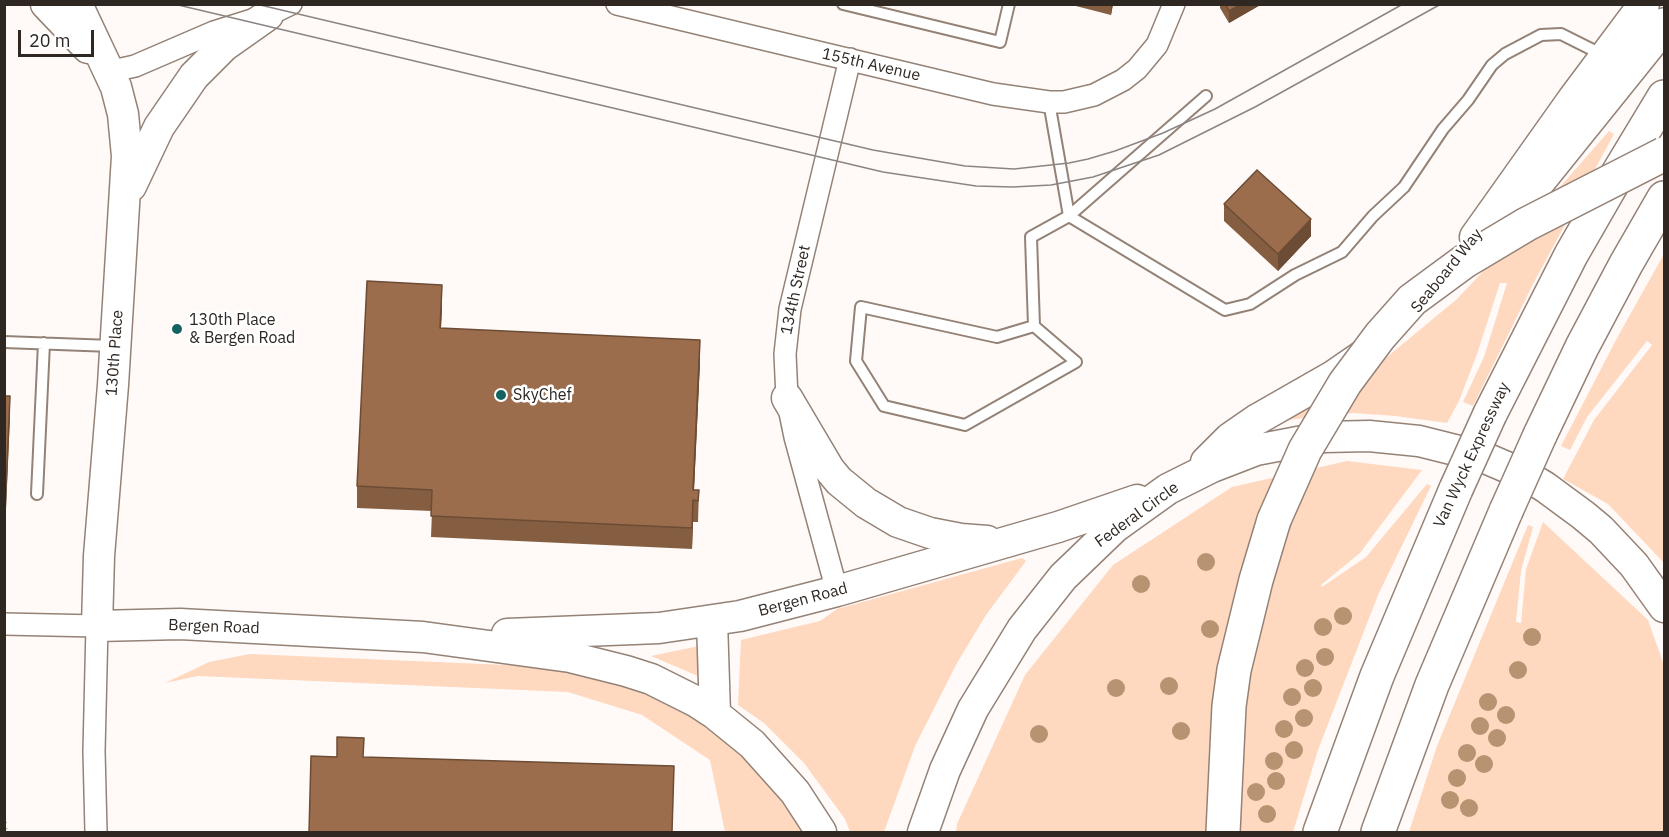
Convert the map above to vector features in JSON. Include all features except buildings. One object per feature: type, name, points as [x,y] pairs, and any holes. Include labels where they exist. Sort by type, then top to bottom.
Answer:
[{"type":"highway","points":[[1400,327],[1449,285],[1480,253],[1665,25]]},
{"type":"highway","name":"Van Wyck Expressway","points":[[1320,832],[1377,676],[1490,414],[1577,245],[1665,97]]},
{"type":"highway","points":[[1223,832],[1229,706],[1234,670],[1256,580],[1274,520],[1305,450],[1345,383],[1380,336],[1412,300],[1465,261],[1527,224],[1665,154]]},
{"type":"highway","points":[[1378,832],[1436,674],[1540,435],[1582,347],[1626,264],[1665,198]]},
{"type":"street","points":[[46,4],[109,70],[133,67],[214,32],[280,10]]},
{"type":"street","name":"130th Place","points":[[77,4],[109,70],[120,99],[127,156],[116,346],[99,556],[94,751],[96,832]]},
{"type":"street","name":"155th Avenue","points":[[618,4],[1002,96],[1049,102],[1064,102],[1094,95],[1123,80],[1137,69],[1157,45],[1174,4]]},
{"type":"street","name":"Seaboard Way","points":[[1180,483],[1230,438],[1349,365],[1400,327],[1444,277],[1482,228],[1604,56],[1644,4]]},
{"type":"street","points":[[125,200],[159,127],[194,76],[224,46],[242,32],[280,10]]},
{"type":"street","name":"134th Street","points":[[837,591],[795,437],[787,398],[785,354],[787,327],[850,60]]},
{"type":"street","points":[[787,398],[839,481],[866,503],[898,522],[937,535],[961,539],[1011,541]]},
{"type":"street","name":"Federal Circle","points":[[923,832],[963,728],[996,668],[1034,611],[1063,577],[1097,543],[1132,514],[1180,483],[1228,460],[1256,450],[1324,437],[1386,436],[1419,441],[1483,457],[1545,487],[1583,515],[1601,530],[1634,565],[1665,607]]},
{"type":"street","name":"Bergen Road","points":[[423,637],[659,628],[768,610],[1058,528],[1180,483]]},
{"type":"street","points":[[712,621],[715,714]]},
{"type":"street","name":"Bergen Road","points":[[4,624],[97,626],[180,624],[423,637],[570,657],[626,670],[674,689],[715,714],[752,744],[781,775],[808,810],[821,832]]},
{"type":"lane","points":[[843,4],[1000,42],[1009,4]]},
{"type":"lane","points":[[1049,102],[1069,216],[1225,310],[1250,304],[1295,275],[1342,252],[1373,216],[1404,187],[1443,129],[1468,100],[1492,64],[1505,54],[1541,34],[1561,34],[1604,56]]},
{"type":"lane","points":[[1034,326],[997,338],[861,307],[856,361],[884,406],[965,425],[1076,362],[1034,326],[1031,237],[1069,216],[1206,96]]},
{"type":"lane","points":[[4,342],[116,346]]},
{"type":"lane","points":[[37,495],[44,343]]},
{"type":"path","points":[[4,816],[6,832]]},
{"type":"shaded area","points":[[1609,131],[1614,134],[1533,284],[1473,406],[1463,402],[1484,357],[1507,283],[1500,283],[1477,354],[1459,401],[1447,423],[1353,413],[1287,420],[1286,415],[1387,357],[1457,299],[1524,228]]},
{"type":"shaded area","points":[[1664,254],[1664,563],[1608,504],[1563,479],[1594,420],[1652,345],[1647,341],[1587,417],[1570,450],[1561,446]]},
{"type":"shaded area","points":[[1347,461],[1422,470],[1360,553],[1321,585],[1322,587],[1366,557],[1427,484],[1431,486],[1378,595],[1318,750],[1293,832],[956,832],[957,824],[1025,675],[1113,565],[1232,487]]},
{"type":"shaded area","points":[[1543,522],[1648,620],[1664,665],[1664,832],[1409,832],[1437,746],[1528,525],[1533,527],[1521,571],[1516,622],[1521,623],[1526,569]]},
{"type":"shaded area","points":[[1022,558],[1026,561],[986,615],[957,663],[915,746],[884,832],[850,832],[845,819],[804,763],[764,723],[738,705],[741,640],[820,621],[837,609]]},
{"type":"shaded area","points":[[699,646],[698,676],[651,656]]},
{"type":"shaded area","points":[[250,654],[529,666],[607,679],[687,711],[770,774],[811,832],[725,832],[710,760],[642,715],[568,692],[198,676],[165,683],[209,662]]},
{"type":"tram line","points":[[174,4],[883,172],[976,186],[1013,187],[1051,185],[1093,177],[1159,155],[1255,107],[1441,4]]},
{"type":"tram line","points":[[256,4],[873,150],[965,166],[1014,169],[1088,159],[1163,133],[1215,109],[1403,4]]},
{"type":"place","name":"130th Place & Bergen Road","points":[[177,329]]},
{"type":"place","name":"SkyChef","points":[[501,395]]}]
